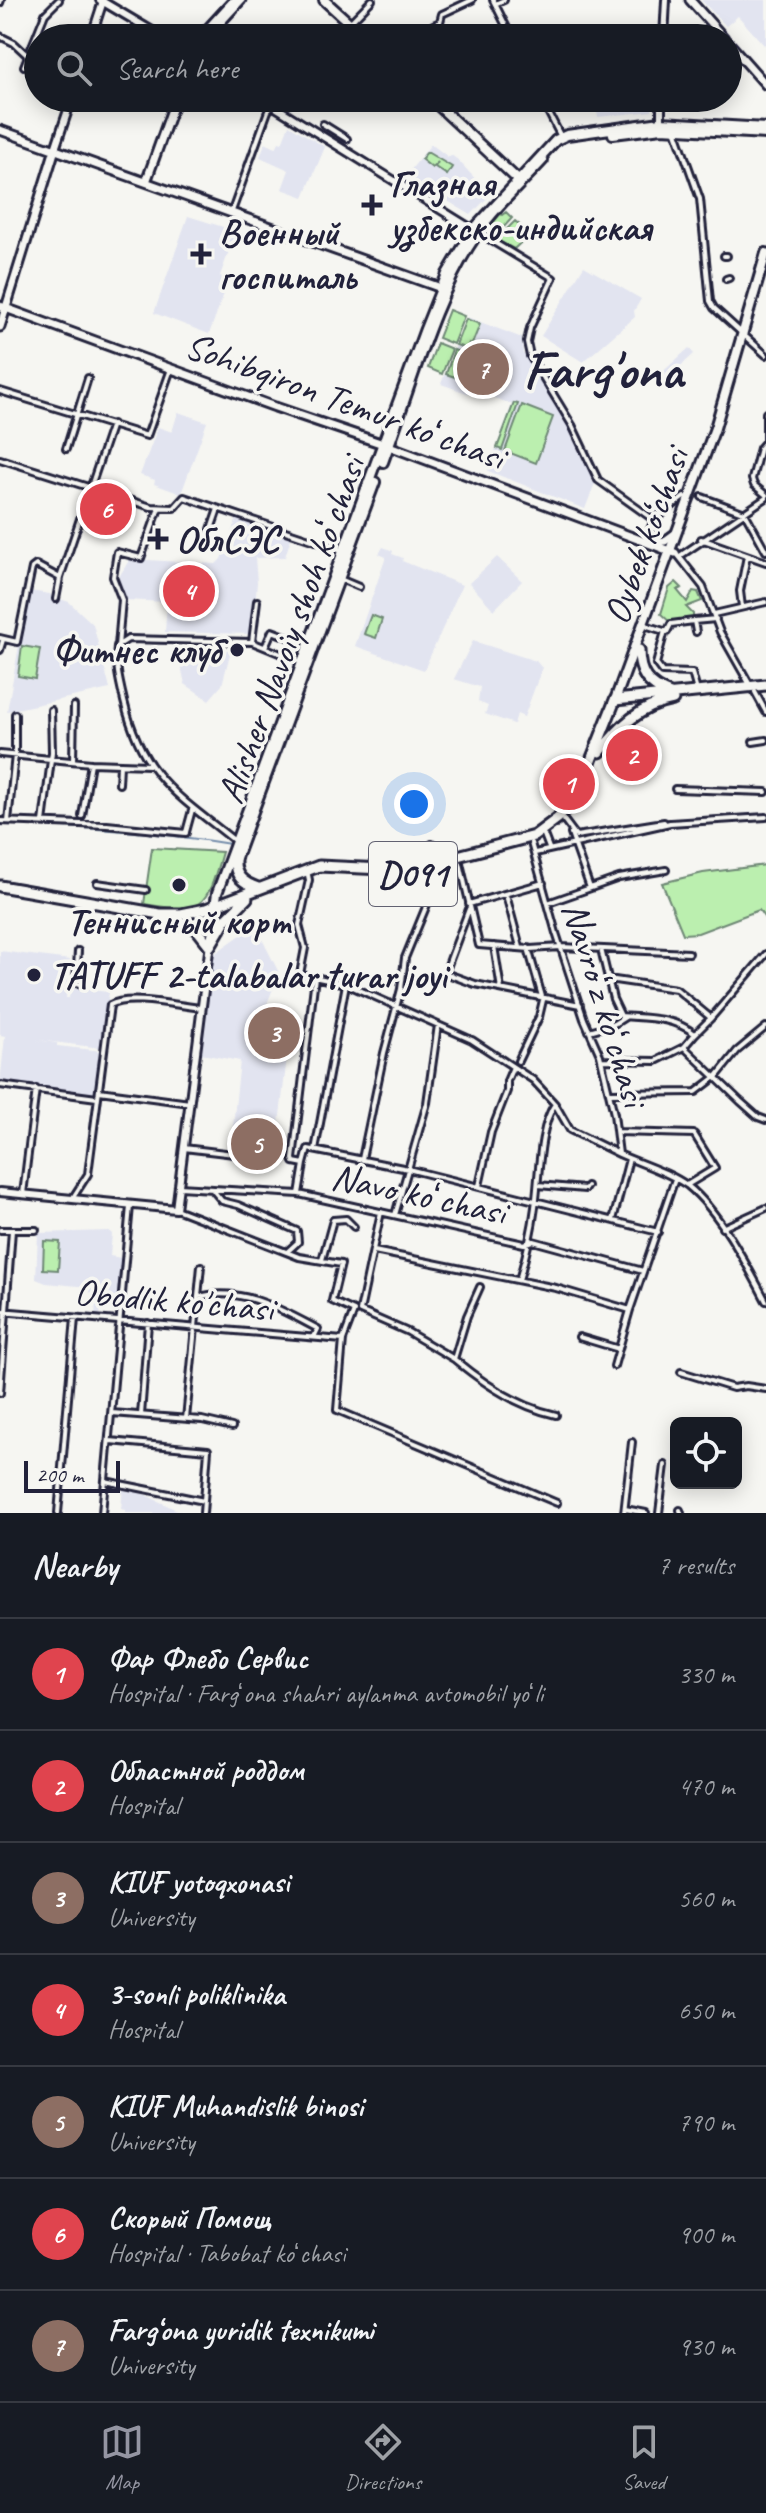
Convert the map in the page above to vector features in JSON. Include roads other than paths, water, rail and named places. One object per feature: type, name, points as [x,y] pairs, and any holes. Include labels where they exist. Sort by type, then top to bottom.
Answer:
[{"type":"highway","points":[[639,650],[643,677],[654,687],[674,697]]},
{"type":"highway","name":"D091","points":[[600,752],[622,725],[641,711],[674,697],[766,688]]},
{"type":"highway","name":"D091","points":[[674,697],[753,689]]},
{"type":"highway","points":[[617,702],[674,697]]},
{"type":"highway","name":"D091","points":[[0,888],[160,918],[182,919],[308,875],[342,871],[403,876],[518,842],[547,832],[564,820],[579,802],[588,786],[617,702]]},
{"type":"highway","name":"D091","points":[[0,888],[160,914],[181,914],[215,909],[258,888],[319,866],[386,871],[430,868],[533,848],[568,808],[583,784],[617,702]]},
{"type":"highway","points":[[235,859],[239,878],[258,888]]},
{"type":"highway","points":[[160,918],[196,928],[210,946],[226,919],[247,898]]},
{"type":"main road","points":[[212,24],[234,0]]},
{"type":"main road","points":[[219,24],[241,0]]},
{"type":"main road","points":[[324,0],[355,24]]},
{"type":"main road","points":[[331,0],[354,24]]},
{"type":"main road","points":[[690,0],[712,24]]},
{"type":"main road","points":[[742,58],[766,85]]},
{"type":"main road","points":[[144,181],[169,112]]},
{"type":"main road","points":[[446,112],[519,178]]},
{"type":"main road","points":[[451,112],[519,178]]},
{"type":"main road","points":[[562,140],[661,125],[766,131]]},
{"type":"main road","points":[[0,130],[441,288]]},
{"type":"main road","name":"Alisher Navoiy shoh koʻchasi","points":[[306,664],[340,579],[441,288],[475,231],[519,178],[562,140]]},
{"type":"main road","name":"Alisher Navoiy shoh koʻchasi","points":[[215,909],[445,292],[475,231],[562,140]]},
{"type":"main road","points":[[0,327],[2,307],[55,149]]},
{"type":"main road","name":"Oybek ko‘chasi","points":[[617,702],[648,626],[719,429],[766,253]]},
{"type":"main road","name":"Oybek ko‘chasi","points":[[617,702],[664,569],[675,553],[678,531],[766,271]]},
{"type":"main road","name":"Sohibqiron Temur koʻchasi","points":[[2,307],[675,553]]},
{"type":"main road","points":[[647,542],[665,541],[678,531]]},
{"type":"main road","points":[[647,542],[659,553],[664,569]]},
{"type":"main road","points":[[215,909],[217,893],[306,664]]},
{"type":"street","points":[[41,24],[45,14],[59,0]]},
{"type":"street","points":[[95,24],[102,0],[141,24]]},
{"type":"street","points":[[435,24],[440,22],[442,14],[472,0]]},
{"type":"street","points":[[504,0],[494,2],[505,24]]},
{"type":"street","points":[[665,24],[666,0]]},
{"type":"street","points":[[348,24],[369,1]]},
{"type":"street","points":[[0,36],[24,52]]},
{"type":"street","points":[[55,149],[67,112]]},
{"type":"street","points":[[231,213],[268,112]]},
{"type":"street","points":[[283,112],[553,278],[530,328],[527,342],[530,356],[572,425],[598,480],[654,520]]},
{"type":"street","points":[[548,112],[562,140]]},
{"type":"street","points":[[661,112],[661,125]]},
{"type":"street","points":[[323,124],[347,139]]},
{"type":"street","points":[[674,126],[700,199],[710,301],[766,355]]},
{"type":"street","points":[[0,391],[142,436],[150,434],[171,369]]},
{"type":"street","points":[[66,449],[88,378]]},
{"type":"street","points":[[766,413],[766,441],[760,448],[752,479],[766,496],[745,513],[675,553],[703,587],[715,617],[766,712]]},
{"type":"street","points":[[56,599],[60,578],[112,424]]},
{"type":"street","points":[[0,459],[159,508],[174,508],[184,497],[339,549]]},
{"type":"street","points":[[647,542],[654,520],[684,497],[690,499]]},
{"type":"street","points":[[702,497],[745,513],[766,551]]},
{"type":"street","points":[[159,508],[141,558],[117,552],[113,577],[122,600],[117,646],[119,682],[130,726],[150,765],[173,794],[236,842]]},
{"type":"street","points":[[207,541],[218,509]]},
{"type":"street","points":[[701,539],[766,562]]},
{"type":"street","points":[[742,607],[740,591],[747,556]]},
{"type":"street","points":[[0,650],[2,639],[17,641],[32,568],[36,565],[60,578]]},
{"type":"street","points":[[340,579],[359,587]]},
{"type":"street","points":[[252,642],[257,601]]},
{"type":"street","points":[[648,626],[669,631],[671,624],[715,617],[766,602]]},
{"type":"street","points":[[694,621],[696,632]]},
{"type":"street","points":[[265,647],[272,631],[293,639]]},
{"type":"street","points":[[665,631],[656,664],[662,672],[692,673],[697,693]]},
{"type":"street","points":[[117,646],[128,639],[252,642],[306,664]]},
{"type":"street","points":[[73,761],[74,706]]},
{"type":"street","points":[[43,822],[50,759],[51,710]]},
{"type":"street","points":[[8,821],[15,755],[15,714]]},
{"type":"street","points":[[753,742],[766,740]]},
{"type":"street","points":[[0,754],[150,765]]},
{"type":"street","points":[[82,816],[91,763]]},
{"type":"street","points":[[119,784],[120,765]]},
{"type":"street","points":[[675,789],[766,792]]},
{"type":"street","points":[[0,821],[119,826],[186,833],[192,810]]},
{"type":"street","points":[[571,834],[576,836],[655,822],[766,817]]},
{"type":"street","points":[[564,820],[590,888]]},
{"type":"street","points":[[533,848],[549,848],[670,823]]},
{"type":"street","points":[[547,832],[549,848]]},
{"type":"street","points":[[362,1160],[409,944],[428,902],[432,844]]},
{"type":"street","name":"Navroʻz koʻchasi","points":[[533,848],[561,947],[601,1060],[619,1154],[687,1185]]},
{"type":"street","points":[[460,863],[479,945],[689,953]]},
{"type":"street","points":[[548,903],[619,878],[666,870]]},
{"type":"street","points":[[308,875],[299,925],[305,948],[300,974],[346,984],[472,1040],[533,1080],[555,1104],[570,1130],[619,1154]]},
{"type":"street","points":[[97,883],[146,890]]},
{"type":"street","points":[[469,905],[543,883]]},
{"type":"street","points":[[506,895],[520,947]]},
{"type":"street","points":[[469,905],[445,973],[475,984],[580,1005]]},
{"type":"street","name":"Alisher Navoiy shoh koʻchasi","points":[[176,1209],[215,909]]},
{"type":"street","points":[[494,946],[501,989]]},
{"type":"street","points":[[518,1061],[539,1017],[543,997],[528,948]]},
{"type":"street","points":[[601,949],[613,999],[621,1016],[625,1017]]},
{"type":"street","points":[[78,951],[75,977],[76,983],[83,985]]},
{"type":"street","points":[[601,1060],[656,1061],[684,1047],[766,954]]},
{"type":"street","points":[[304,1164],[292,1160],[315,977]]},
{"type":"street","points":[[608,979],[676,989],[711,1018]]},
{"type":"street","points":[[299,1194],[304,1164],[312,1149],[346,984]]},
{"type":"street","points":[[72,1199],[88,1174],[110,1005],[128,1000],[202,1008]]},
{"type":"street","points":[[589,1031],[614,1024],[625,1017],[648,1016],[684,1025],[695,1034]]},
{"type":"street","points":[[395,1215],[427,1103],[438,1025]]},
{"type":"street","points":[[609,1093],[696,1092],[717,1076],[737,1051],[766,1027]]},
{"type":"street","points":[[684,1047],[740,1101],[766,1120]]},
{"type":"street","points":[[479,1186],[491,1132],[513,1067]]},
{"type":"street","points":[[0,1085],[97,1098]]},
{"type":"street","points":[[23,1194],[36,1089]]},
{"type":"street","points":[[99,1091],[190,1103]]},
{"type":"street","points":[[519,1280],[529,1242],[546,1126],[555,1104]]},
{"type":"street","points":[[616,1131],[694,1134],[715,1168],[687,1185],[704,1202],[722,1228],[749,1268],[766,1301]]},
{"type":"street","points":[[184,1148],[275,1159]]},
{"type":"street","points":[[312,1149],[479,1186],[658,1232]]},
{"type":"street","points":[[613,1220],[629,1159]]},
{"type":"street","points":[[614,1366],[675,1179]]},
{"type":"street","points":[[538,1185],[585,1189],[587,1186]]},
{"type":"street","name":"Navo koʻchasi","points":[[179,1187],[299,1194],[524,1244],[529,1242],[643,1271]]},
{"type":"street","points":[[212,1189],[222,1201],[297,1231],[298,1242],[287,1252]]},
{"type":"street","points":[[0,1192],[176,1209],[299,1257],[341,1264],[332,1301],[354,1310],[343,1340],[337,1410],[557,1503]]},
{"type":"street","points":[[102,1513],[130,1206]]},
{"type":"street","points":[[722,1228],[766,1208]]},
{"type":"street","points":[[381,1212],[360,1311],[408,1332],[530,1409],[556,1415]]},
{"type":"street","points":[[322,1260],[333,1220],[346,1219],[354,1227]]},
{"type":"street","points":[[0,1230],[36,1230]]},
{"type":"street","points":[[0,1393],[2,1328],[7,1312],[12,1230]]},
{"type":"street","points":[[374,1251],[519,1280],[630,1310]]},
{"type":"street","points":[[186,1419],[201,1266]]},
{"type":"street","points":[[454,1359],[480,1287]]},
{"type":"street","points":[[198,1297],[234,1293],[261,1300],[318,1329],[314,1338]]},
{"type":"street","name":"Obodlik ko'chasi","points":[[0,1311],[343,1340]]},
{"type":"street","points":[[58,1513],[75,1318]]},
{"type":"street","points":[[141,1415],[148,1323]]},
{"type":"street","points":[[579,1337],[619,1349]]},
{"type":"street","points":[[681,1372],[733,1388],[766,1389]]},
{"type":"street","points":[[111,1413],[186,1419],[232,1427]]},
{"type":"street","points":[[109,1441],[207,1450],[203,1513]]},
{"type":"street","points":[[632,1442],[625,1511],[646,1513]]},
{"type":"street","points":[[659,1513],[665,1465]]},
{"type":"street","points":[[105,1481],[204,1501]]},
{"type":"waterway","points":[[0,824],[115,830],[230,844]]},
{"type":"place","name":"Глазная узбекско-индийская","points":[[372,205]]},
{"type":"place","name":"Военный госпиталь","points":[[201,254]]},
{"type":"place","name":"Farg‘ona yuridik texnikumi","points":[[483,369]]},
{"type":"place","name":"Скорый Помощ","points":[[106,509]]},
{"type":"place","name":"ОблСЭС","points":[[158,539]]},
{"type":"place","name":"3-sonli poliklinika","points":[[189,591]]},
{"type":"place","name":"Фитнес клуб","points":[[237,650]]},
{"type":"place","name":"Областной роддом","points":[[632,755]]},
{"type":"place","name":"Фар Флебо Сервис","points":[[569,784]]},
{"type":"place","name":"Теннисный корт","points":[[179,885]]},
{"type":"place","name":"TATUFF 2-talabalar turar joyi","points":[[34,975]]},
{"type":"place","name":"KIUF yotoqxonasi","points":[[274,1033]]},
{"type":"place","name":"KIUF Muhandislik binosi","points":[[257,1144]]},
{"type":"district","name":"Farg'ona","points":[[603,370]]}]
